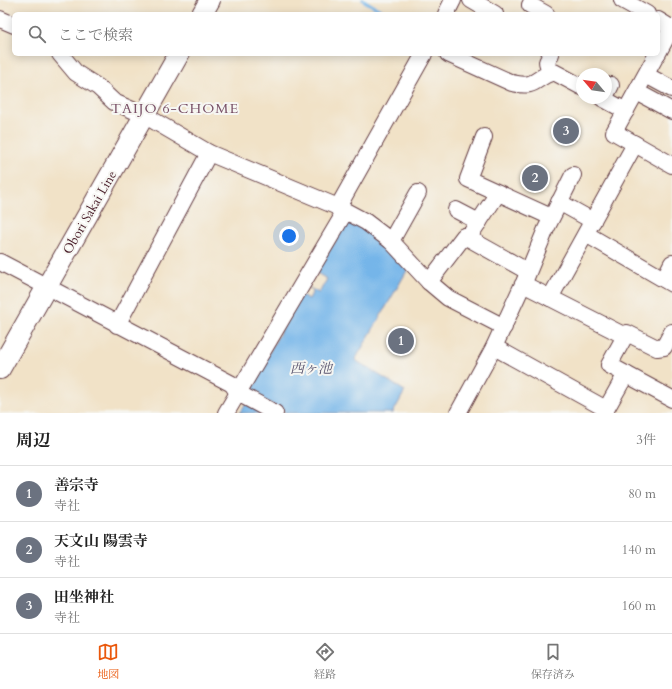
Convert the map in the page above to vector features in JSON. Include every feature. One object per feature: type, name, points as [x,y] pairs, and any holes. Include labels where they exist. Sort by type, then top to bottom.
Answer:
[{"type":"main road","points":[[203,12],[210,0]]},
{"type":"main road","name":"Obori Sakai Line","points":[[0,369],[178,56]]},
{"type":"street","points":[[447,12],[453,0]]},
{"type":"street","points":[[470,0],[491,12]]},
{"type":"street","points":[[622,0],[643,12]]},
{"type":"street","points":[[660,47],[667,25]]},
{"type":"street","points":[[62,56],[76,73],[98,87],[114,102],[144,115],[209,153],[338,207],[366,222],[391,241],[429,282],[448,298],[504,327]]},
{"type":"street","points":[[338,207],[423,56]]},
{"type":"street","points":[[452,56],[512,83],[523,86],[534,84],[550,73],[554,72],[576,84]]},
{"type":"street","points":[[550,56],[547,62],[550,73]]},
{"type":"street","points":[[656,56],[614,132],[672,165]]},
{"type":"street","points":[[646,74],[672,89]]},
{"type":"street","points":[[637,92],[672,111]]},
{"type":"street","points":[[612,100],[626,111]]},
{"type":"street","points":[[484,137],[468,179],[551,218]]},
{"type":"street","points":[[550,298],[635,144]]},
{"type":"street","points":[[117,325],[209,153]]},
{"type":"street","points":[[458,413],[504,327],[551,218],[573,175]]},
{"type":"street","points":[[468,238],[498,192]]},
{"type":"street","points":[[391,241],[418,193]]},
{"type":"street","points":[[559,202],[589,227],[668,281],[672,264]]},
{"type":"street","points":[[226,413],[342,217],[338,207]]},
{"type":"street","points":[[456,210],[479,222]]},
{"type":"street","points":[[429,282],[464,236],[525,277],[550,298],[625,336]]},
{"type":"street","points":[[0,262],[117,325],[232,384],[238,393],[275,413]]},
{"type":"street","points":[[672,332],[664,347],[657,348],[627,333],[609,365],[672,399]]},
{"type":"street","points":[[494,347],[605,411],[626,374]]},
{"type":"water","name":"西ヶ池","points":[[350,219],[389,246],[408,269],[355,360],[405,391],[393,413],[287,413],[250,392],[271,349],[301,295],[309,299],[313,291],[306,286],[319,293],[327,279],[315,272]]},
{"type":"water","points":[[246,404],[263,413],[239,413]]},
{"type":"waterway","points":[[363,0],[384,12]]},
{"type":"place","name":"田坐神社","points":[[566,131]]},
{"type":"place","name":"天文山 陽雲寺","points":[[535,178]]},
{"type":"place","name":"善宗寺","points":[[401,341]]},
{"type":"district","name":"TAIJO 6-CHOME","points":[[175,108]]}]
